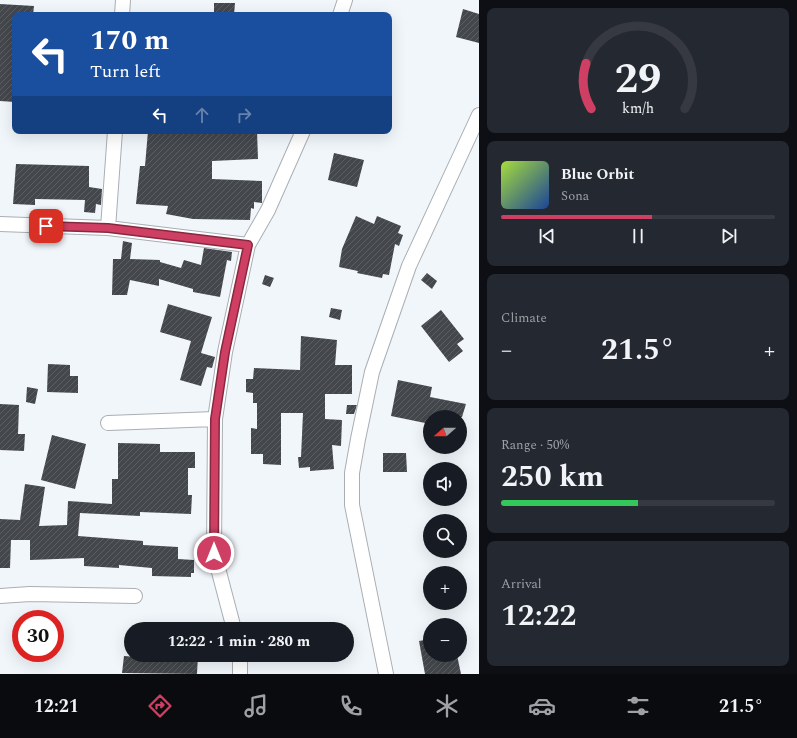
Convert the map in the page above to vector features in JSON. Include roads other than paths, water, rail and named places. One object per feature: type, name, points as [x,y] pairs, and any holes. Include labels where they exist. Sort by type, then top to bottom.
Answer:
[{"type":"street","points":[[122,12],[123,0]]},
{"type":"street","points":[[341,12],[345,0]]},
{"type":"street","points":[[386,674],[352,505],[352,473],[372,372],[409,266],[479,115]]},
{"type":"street","points":[[108,228],[115,134]]},
{"type":"street","points":[[232,622],[214,553],[215,419],[225,352],[248,245],[268,210],[302,134]]},
{"type":"street","points":[[0,224],[108,228],[248,245]]},
{"type":"street","points":[[108,423],[215,419]]},
{"type":"street","points":[[0,596],[30,594],[135,596]]},
{"type":"street","points":[[240,662],[240,674]]}]
